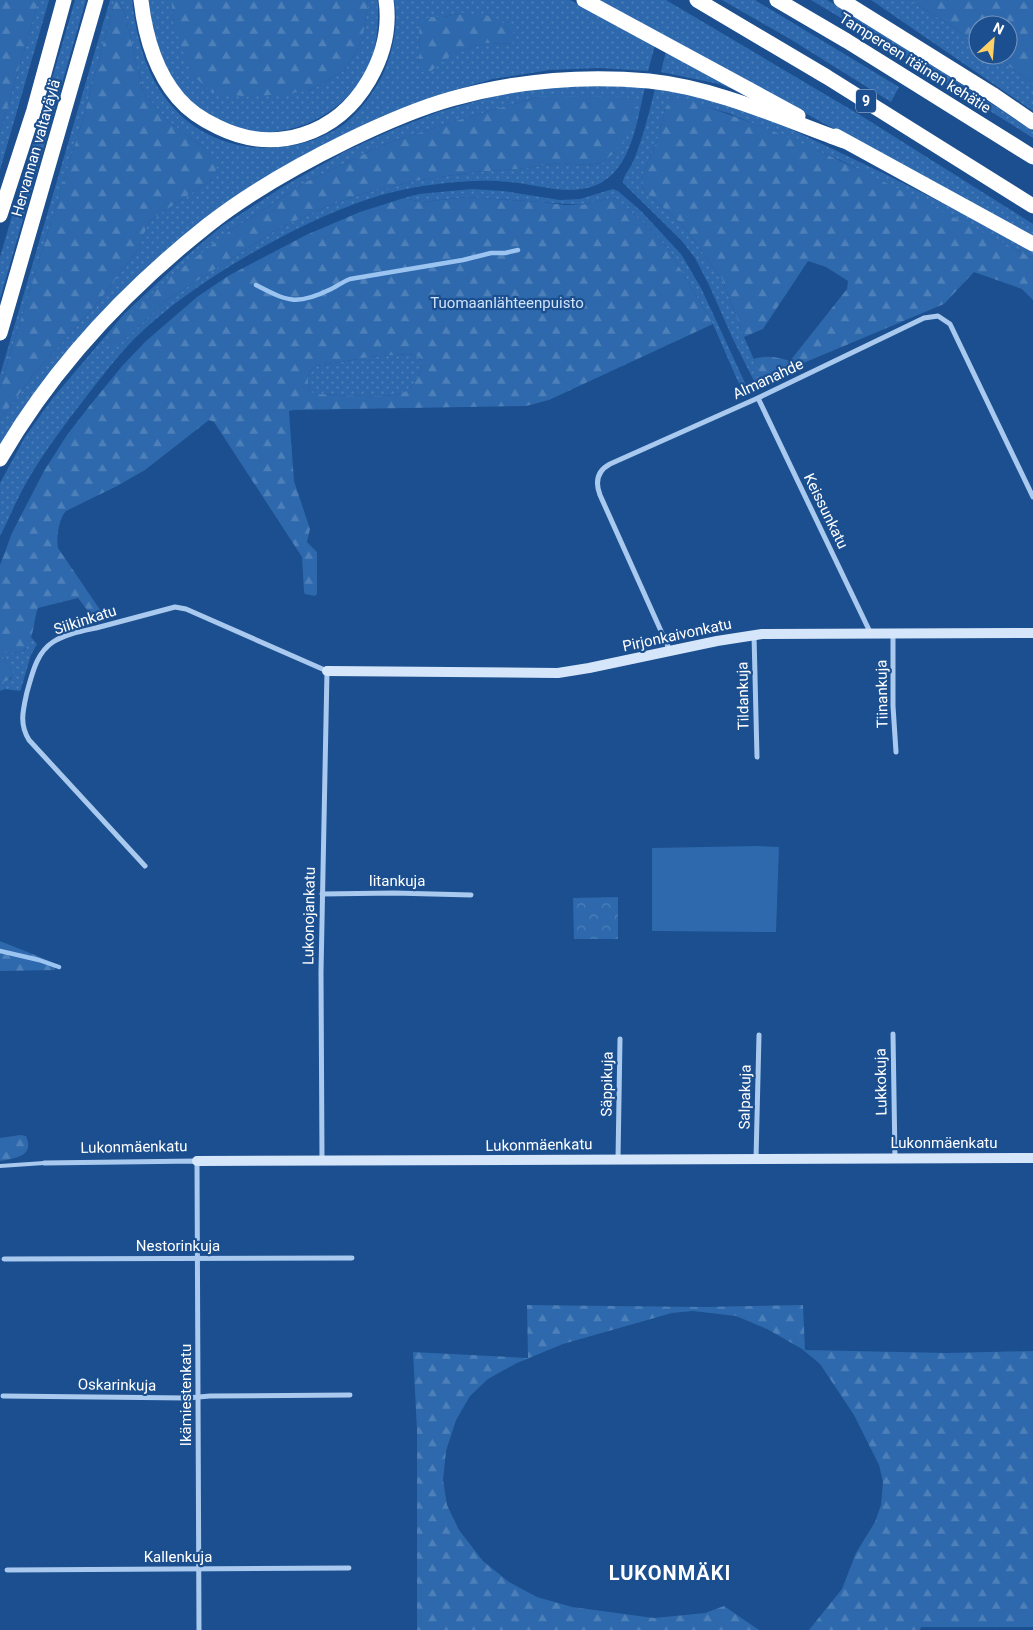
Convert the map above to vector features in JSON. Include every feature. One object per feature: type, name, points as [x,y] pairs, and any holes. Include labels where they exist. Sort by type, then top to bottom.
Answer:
[{"type":"highway","name":"Hervannan valtaväylä","points":[[0,215],[34,110],[64,0]]},
{"type":"highway","name":"Hervannan valtaväylä","points":[[0,333],[61,127],[96,0]]},
{"type":"highway","points":[[141,0],[146,33],[154,57],[167,84],[179,100],[194,114],[228,132],[248,138],[273,140],[291,138],[330,123],[347,109],[363,90],[376,69],[383,49],[387,27],[386,0]]},
{"type":"highway","points":[[584,0],[1033,244]]},
{"type":"highway","name":"9","points":[[697,0],[827,77],[1033,206]]},
{"type":"highway","name":"Tampereen itäinen kehätie","points":[[777,0],[1033,157]]},
{"type":"highway","points":[[841,0],[992,94],[1033,122]]},
{"type":"highway","points":[[0,459],[10,441],[44,392],[80,347],[160,265],[210,224],[310,159],[406,114],[450,99],[516,85],[569,79],[617,79],[650,82],[720,96],[844,141]]},
{"type":"street","name":"Almanahde","points":[[670,652],[597,488],[598,477],[604,468],[758,398],[924,318],[938,316],[950,324],[1033,497]]},
{"type":"street","name":"Keissunkatu","points":[[758,398],[871,635]]},
{"type":"street","name":"Siikinkatu","points":[[145,866],[29,740],[24,731],[22,716],[34,666],[46,649],[53,642],[72,634],[174,607],[186,609],[327,671]]},
{"type":"street","name":"Pirjonkaivonkatu","points":[[327,671],[558,673],[754,635],[1033,633]]},
{"type":"street","name":"Tildankuja","points":[[754,635],[757,757]]},
{"type":"street","name":"Tiinankuja","points":[[893,635],[893,706],[896,752]]},
{"type":"street","name":"Lukonojankatu","points":[[322,1161],[320,972],[327,671]]},
{"type":"street","name":"Iitankuja","points":[[322,894],[471,895]]},
{"type":"street","name":"Lukkokuja","points":[[893,1034],[895,1159]]},
{"type":"street","name":"Salpakuja","points":[[756,1159],[759,1035]]},
{"type":"street","name":"Säppikuja","points":[[618,1159],[620,1039]]},
{"type":"street","name":"Lukonmäenkatu","points":[[44,1163],[1033,1158]]},
{"type":"street","name":"Ikämiestenkatu","points":[[197,1161],[199,1630]]},
{"type":"street","name":"Nestorinkuja","points":[[4,1259],[352,1258]]},
{"type":"street","name":"Oskarinkuja","points":[[3,1396],[187,1398],[350,1395]]},
{"type":"street","name":"Kallenkuja","points":[[7,1570],[349,1568]]},
{"type":"lane","points":[[0,1166],[44,1163]]},
{"type":"green space","points":[[0,0],[39,0],[0,132]]},
{"type":"green space","points":[[39,0],[49,0],[0,170],[0,132]]},
{"type":"green space","points":[[75,0],[86,0],[0,299],[0,257]]},
{"type":"green space","points":[[110,0],[115,0],[82,122],[0,387],[0,375]]},
{"type":"green space","points":[[115,0],[118,0],[125,14],[143,92],[169,122],[206,149],[217,166],[213,179],[149,221],[138,250],[99,301],[34,374],[0,420],[0,387],[82,122]]},
{"type":"green space","points":[[118,0],[132,0],[144,56],[155,81],[171,105],[188,122],[208,134],[229,143],[252,147],[275,148],[298,145],[320,138],[340,127],[353,116],[375,88],[387,65],[396,19],[394,0],[570,0],[655,45],[648,71],[599,68],[550,70],[493,79],[441,94],[382,116],[335,139],[176,243],[140,274],[107,308],[0,447],[0,420],[34,374],[99,301],[138,250],[149,221],[213,179],[206,149],[169,122],[143,92],[125,14]],"holes":[[[464,13],[513,44],[486,43],[418,64],[420,50],[419,35],[429,17],[443,17]]]},
{"type":"green space","points":[[149,0],[171,0],[174,25],[309,91],[345,70],[362,41],[367,0],[377,0],[378,2],[376,43],[372,58],[363,77],[339,105],[326,114],[299,127],[269,132],[254,132],[226,124],[205,112],[179,89],[166,69],[158,47],[152,24]]},
{"type":"green space","points":[[171,0],[367,0],[368,4],[362,41],[345,70],[309,91],[250,97],[211,92],[190,72],[174,25]]},
{"type":"green space","points":[[597,0],[666,0],[860,115],[1033,224],[1033,237]]},
{"type":"green space","points":[[722,0],[755,0],[899,87],[891,102],[790,39]]},
{"type":"green space","points":[[811,0],[827,0],[932,65],[1033,131],[1033,138],[851,24]]},
{"type":"green space","points":[[871,0],[909,0],[950,25],[968,38],[968,65],[1007,65],[1033,83],[1033,111]]},
{"type":"green space","points":[[909,0],[1033,0],[1033,83],[1007,65],[1018,65],[1018,15],[968,15],[968,38]]},
{"type":"green space","points":[[464,13],[486,15],[513,27],[513,44],[486,43],[452,54],[431,71],[422,72],[418,64],[420,23],[429,17],[443,17]]},
{"type":"green space","points":[[666,51],[754,97],[719,84],[661,72]]},
{"type":"green space","points":[[568,85],[645,87],[631,144],[617,169],[607,179],[584,189],[562,190],[509,182],[466,181],[405,189],[371,198],[337,211],[289,233],[247,256],[187,294],[133,340],[103,375],[56,436],[25,485],[0,536],[0,483],[25,437],[52,399],[124,314],[184,258],[222,226],[284,186],[346,151],[438,112],[523,90]],"holes":[[[541,96],[615,152],[602,163],[587,165],[560,163],[420,180],[361,194],[320,209],[276,230],[164,302],[117,347],[230,231],[306,182],[385,144]]]},
{"type":"green space","points":[[655,89],[696,96],[749,112],[793,130],[1033,249],[1033,258],[840,160],[728,113],[675,98],[665,108],[658,139],[644,171],[641,184],[645,192],[682,224],[722,279],[763,380],[754,381],[695,258],[682,241],[623,183],[640,144]]},
{"type":"green space","points":[[541,96],[626,97],[633,100],[636,106],[634,123],[628,135],[615,152],[602,163],[587,165],[560,163],[420,180],[361,194],[320,209],[276,230],[164,302],[117,347],[106,344],[110,333],[165,281],[230,231],[306,182],[385,144]]},
{"type":"green space","points":[[675,97],[768,129],[813,148],[1033,258],[1033,300],[1022,289],[974,272],[944,304],[763,380],[753,359],[772,357],[790,361],[847,289],[848,281],[826,267],[808,261],[763,329],[744,337],[722,279],[682,224],[645,192],[641,184],[644,171],[658,139],[665,108]]},
{"type":"green space","points":[[472,189],[503,191],[560,200],[580,199],[613,189],[618,191],[641,211],[681,254],[701,288],[746,385],[746,389],[742,391],[713,324],[669,250],[651,230],[617,199],[611,198],[582,205],[467,197],[422,202],[404,198],[419,194]]},
{"type":"green space","name":"Tuomaanlähteenpuisto","points":[[467,197],[582,205],[611,198],[617,199],[651,230],[669,250],[713,324],[549,400],[526,406],[289,411],[294,481],[310,529],[307,542],[317,552],[317,594],[315,596],[305,594],[304,592],[302,557],[214,422],[209,420],[145,470],[66,511],[59,528],[58,548],[105,617],[94,619],[78,598],[38,608],[31,639],[25,650],[20,653],[7,652],[3,655],[3,659],[13,673],[10,679],[0,683],[0,565],[12,533],[44,471],[67,435],[123,365],[146,341],[197,297],[228,276],[306,235],[360,212],[404,198],[422,202]],"holes":[[[409,354],[419,357],[422,360],[422,365],[415,381],[404,392],[385,396],[360,396],[314,394],[309,390],[308,377],[316,366],[370,357]]]},
{"type":"green space","points":[[407,354],[419,357],[422,360],[422,365],[415,381],[404,392],[385,396],[360,396],[314,394],[309,390],[308,377],[316,366],[370,357]]},
{"type":"green space","points":[[31,637],[37,644],[31,655],[20,691],[5,689],[0,691],[0,683],[11,679],[13,673],[3,659],[3,655],[7,652],[20,653],[25,650]]},
{"type":"green space","points":[[779,847],[776,932],[652,931],[652,848]]},
{"type":"green space","points":[[618,897],[618,939],[574,939],[573,898]]},
{"type":"green space","points":[[0,941],[52,962],[55,965],[55,970],[0,971]]},
{"type":"green space","points":[[26,1136],[28,1148],[26,1152],[17,1157],[0,1161],[0,1138]]},
{"type":"green space","points":[[527,1305],[703,1307],[803,1305],[805,1350],[947,1353],[1033,1351],[1033,1627],[809,1630],[842,1589],[856,1553],[875,1522],[881,1505],[883,1482],[879,1465],[854,1415],[820,1364],[802,1349],[767,1329],[736,1316],[693,1311],[672,1313],[563,1344],[517,1363],[488,1379],[470,1396],[456,1420],[446,1451],[443,1480],[447,1505],[459,1530],[483,1561],[509,1582],[537,1597],[572,1607],[654,1618],[705,1613],[724,1606],[759,1630],[417,1630],[417,1431],[413,1352],[528,1358]]},
{"type":"waterway","points":[[256,285],[284,298],[300,300],[318,295],[350,279],[463,260],[491,253],[505,253],[518,250]]},
{"type":"waterway","points":[[0,951],[39,960],[59,967]]},
{"type":"district","name":"LUKONMÄKI","points":[[670,1573]]}]
